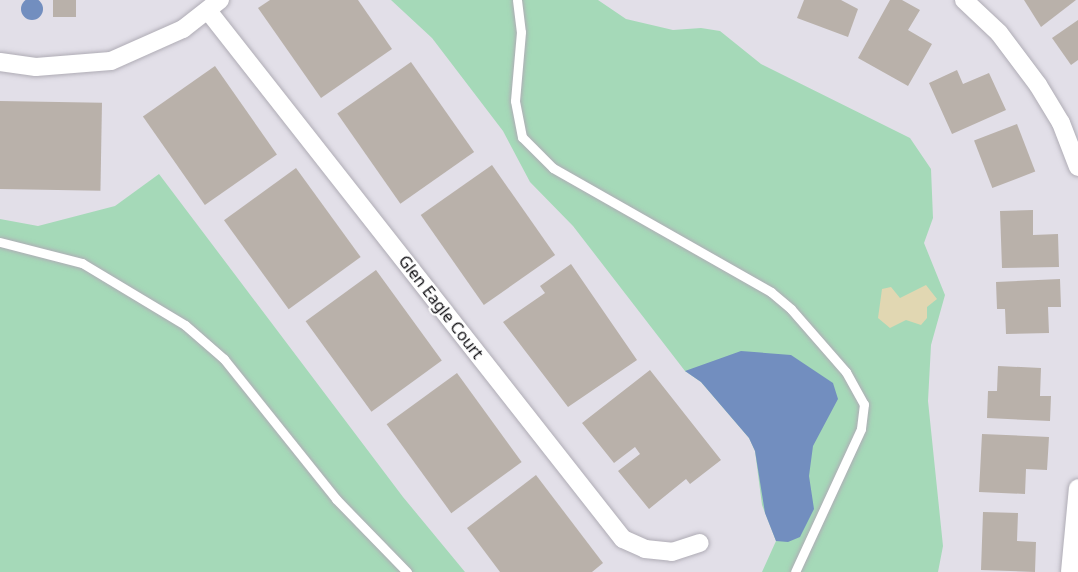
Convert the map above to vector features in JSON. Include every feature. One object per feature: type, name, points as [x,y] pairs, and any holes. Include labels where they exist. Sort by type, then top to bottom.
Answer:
[{"type":"street","points":[[964,0],[999,33],[1038,85],[1061,123],[1078,167]]},
{"type":"street","points":[[0,62],[36,67],[111,61],[153,45],[215,6]]},
{"type":"street","name":"Glen Eagle Court","points":[[215,6],[623,539],[645,549],[672,552],[700,543]]},
{"type":"street","points":[[1070,572],[1078,488]]},
{"type":"lane","points":[[518,0],[521,32],[515,101],[522,137],[553,168],[771,292],[790,309],[846,372],[864,404],[861,429],[795,572]]},
{"type":"lane","points":[[0,242],[82,263],[185,325],[224,359],[336,499],[407,572]]},
{"type":"green space","points":[[391,0],[598,0],[626,19],[673,30],[701,28],[720,31],[761,64],[910,138],[931,169],[933,218],[924,243],[945,295],[931,345],[928,401],[943,546],[938,572],[762,572],[776,541],[762,505],[755,451],[749,438],[701,382],[685,371],[573,226],[530,182],[503,131],[432,38]]},
{"type":"green space","points":[[159,174],[403,497],[465,572],[0,572],[0,219],[38,226],[115,206]]},
{"type":"sand","points":[[926,285],[937,299],[927,307],[927,318],[921,325],[906,320],[890,328],[878,318],[882,289],[891,287],[900,298]]},
{"type":"water","points":[[32,-2],[40,1],[43,9],[40,17],[32,20],[24,17],[21,9],[24,1]]},
{"type":"water","points":[[741,351],[791,355],[833,383],[838,399],[813,446],[809,476],[814,509],[800,537],[788,542],[776,541],[765,513],[755,451],[749,438],[701,382],[685,371]]},
{"type":"building","points":[[53,0],[76,0],[76,17],[53,17]]},
{"type":"building","points":[[270,0],[358,0],[392,49],[321,98],[258,8]]},
{"type":"building","points":[[804,0],[841,0],[858,9],[848,37],[797,18]]},
{"type":"building","points":[[890,0],[902,0],[920,10],[908,30],[932,44],[908,86],[858,58]]},
{"type":"building","points":[[1024,0],[1076,0],[1041,27]]},
{"type":"building","points":[[1078,20],[1078,60],[1071,65],[1052,38]]},
{"type":"building","points":[[411,62],[474,152],[400,204],[337,114]]},
{"type":"building","points":[[215,66],[277,154],[205,205],[143,116]]},
{"type":"building","points":[[957,70],[963,84],[989,73],[1006,110],[952,134],[929,83]]},
{"type":"building","points":[[0,101],[102,103],[100,191],[0,189]]},
{"type":"building","points":[[1017,124],[1035,172],[992,188],[974,140]]},
{"type":"building","points":[[492,165],[555,255],[484,305],[421,215]]},
{"type":"building","points":[[296,168],[361,257],[289,309],[224,220]]},
{"type":"building","points":[[1033,210],[1033,235],[1058,234],[1059,267],[1002,268],[1000,211]]},
{"type":"building","points":[[571,264],[637,360],[568,407],[503,322],[545,293],[540,286]]},
{"type":"building","points":[[376,270],[442,361],[371,412],[306,321]]},
{"type":"building","points":[[1060,279],[1061,307],[1048,307],[1049,333],[1006,334],[1005,309],[997,309],[996,282]]},
{"type":"building","points":[[998,366],[1041,368],[1040,396],[1051,396],[1050,421],[987,418],[988,391],[997,391]]},
{"type":"building","points":[[650,370],[721,460],[690,484],[686,479],[649,509],[618,471],[640,454],[635,447],[614,463],[582,423]]},
{"type":"building","points":[[457,373],[522,462],[451,513],[387,424]]},
{"type":"building","points":[[982,434],[1049,437],[1047,470],[1026,469],[1025,494],[979,492]]},
{"type":"building","points":[[536,475],[603,563],[592,572],[500,572],[467,528]]},
{"type":"building","points":[[983,512],[1018,513],[1017,541],[1036,542],[1035,572],[981,570]]}]
